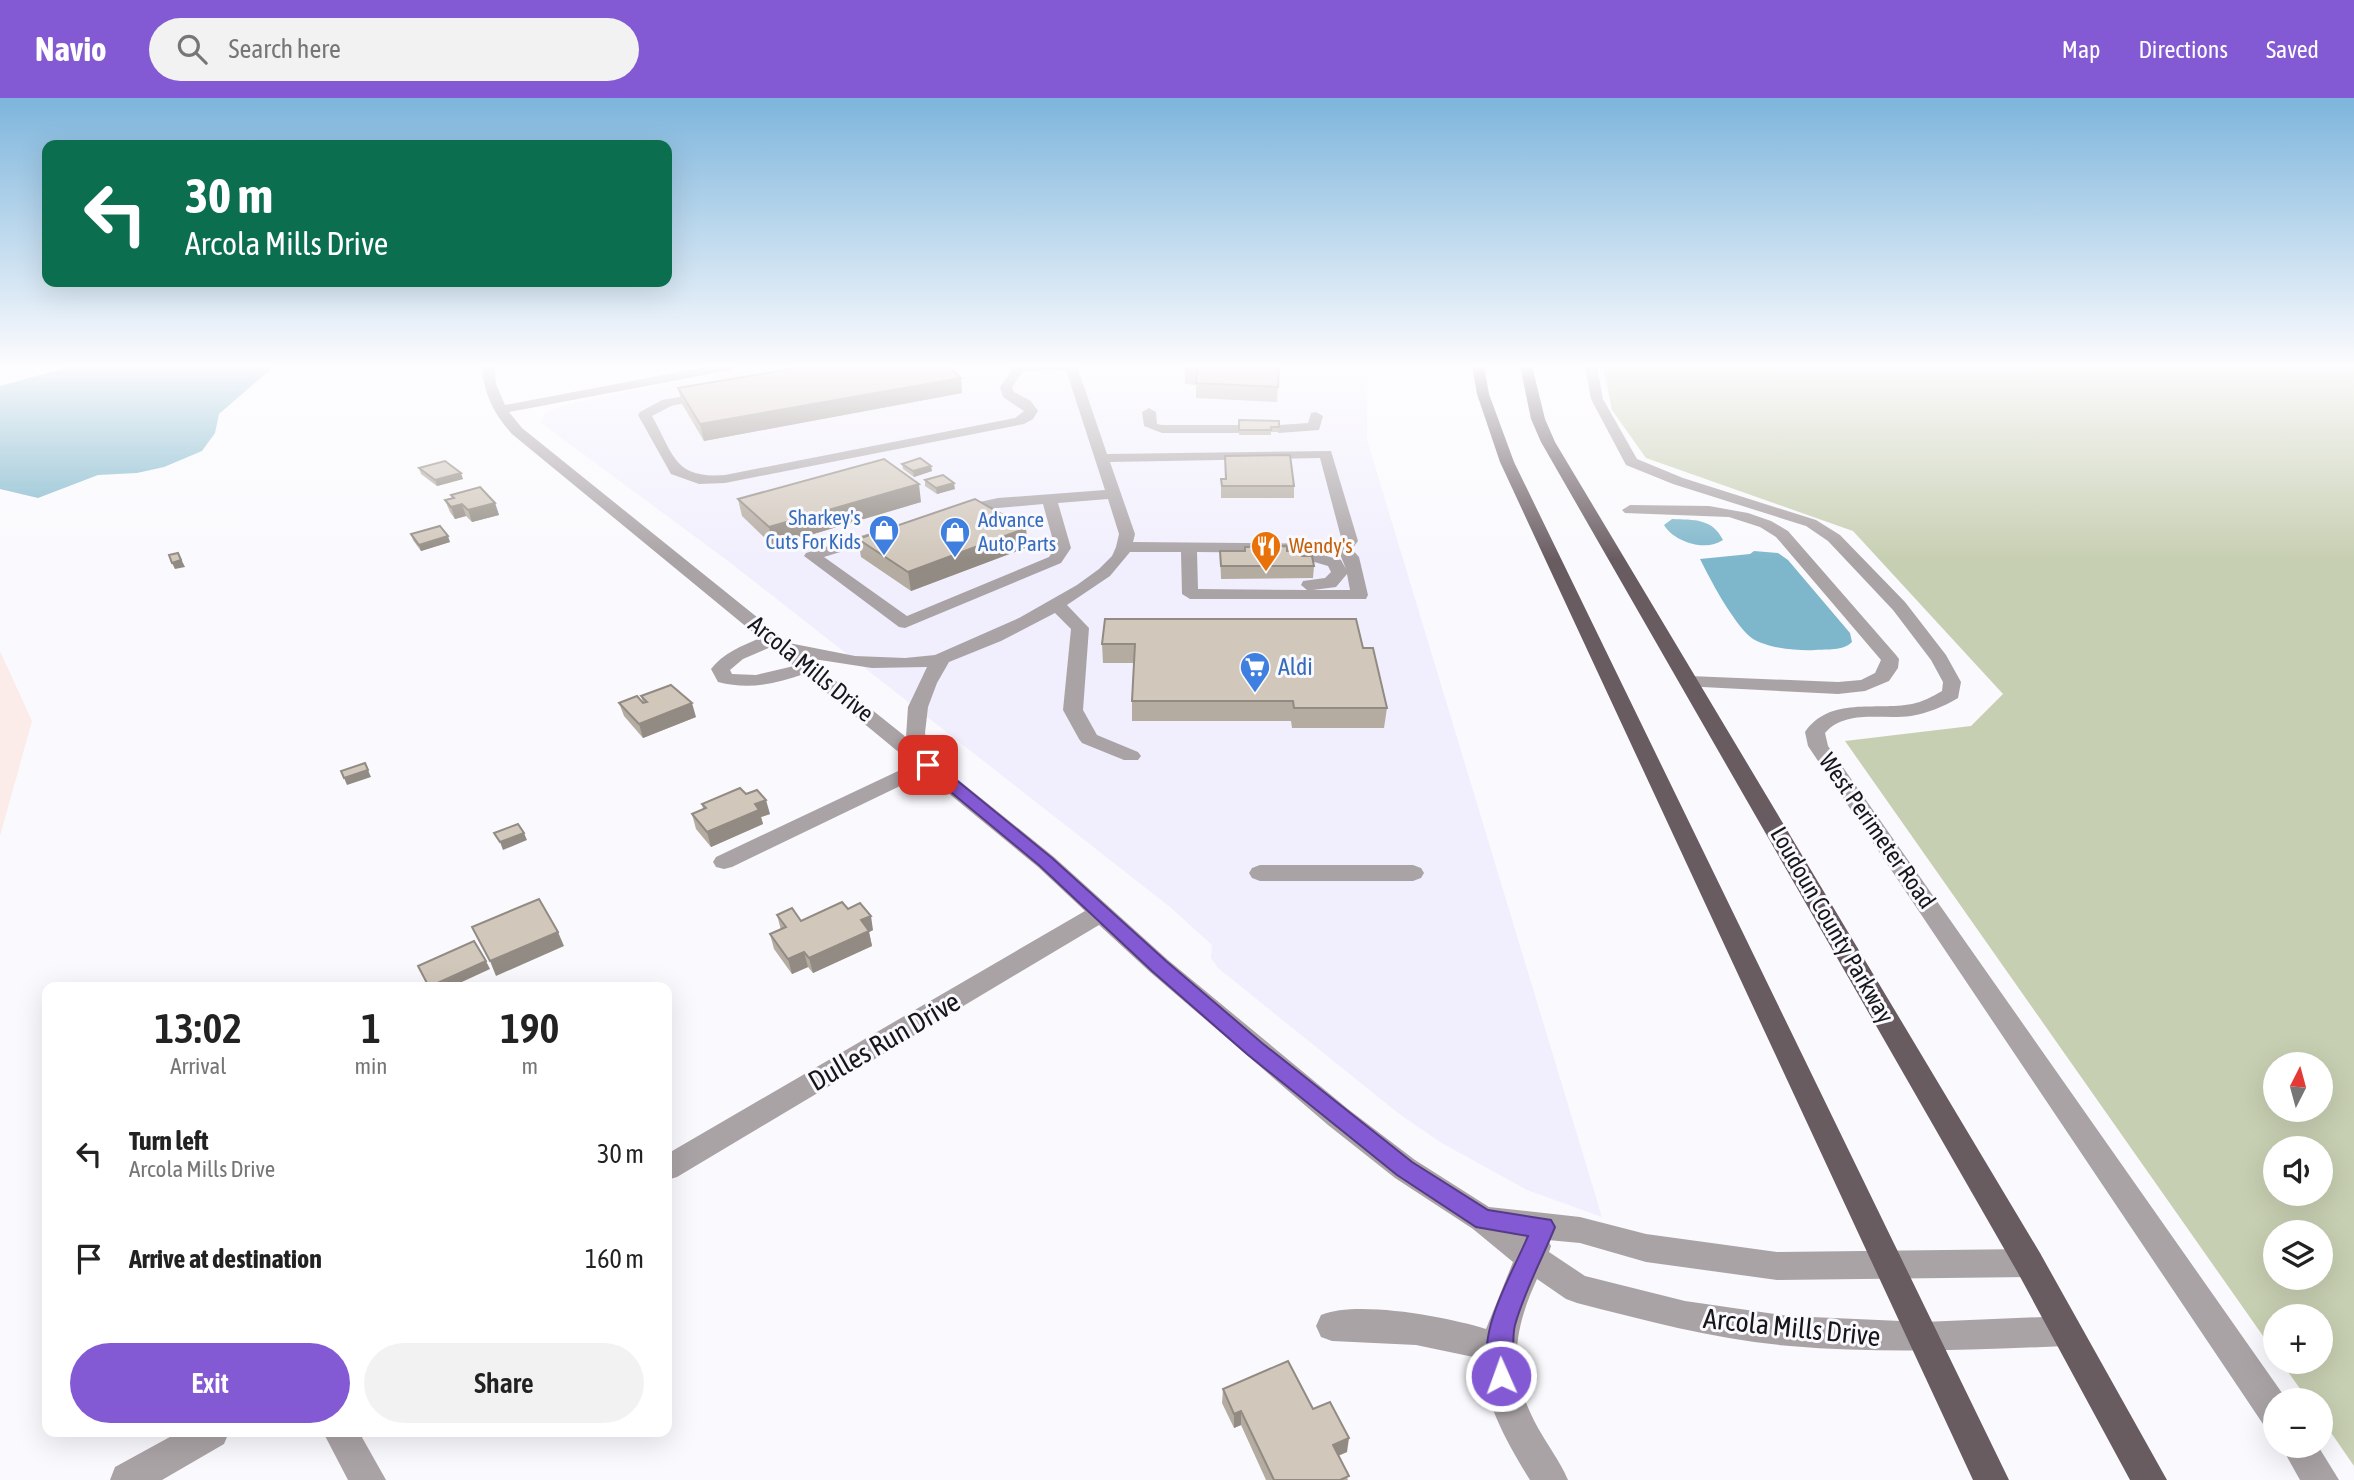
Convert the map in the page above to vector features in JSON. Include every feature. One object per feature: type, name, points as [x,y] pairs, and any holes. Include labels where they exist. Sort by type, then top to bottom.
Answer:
[{"type":"main road","points":[[1496,430],[1507,462],[1991,1480]]},
{"type":"main road","name":"Loudoun County Parkway","points":[[1543,430],[2029,1264],[2149,1480]]},
{"type":"street","name":"Arcola Mills Drive","points":[[517,430],[1046,862],[1159,966],[1338,1117],[1405,1169],[1484,1220],[1577,1289],[1685,1316],[1789,1331],[1923,1337],[2066,1331]]},
{"type":"street","points":[[654,430],[676,471],[683,476],[709,480],[741,477],[972,430]]},
{"type":"street","points":[[809,667],[767,679],[737,682],[725,678],[720,669],[737,655],[779,643],[834,658],[894,664],[942,659],[1057,605],[1106,572],[1124,547],[1127,534],[1093,430]]},
{"type":"street","name":"West Perimeter Road","points":[[1614,430],[1631,463],[1678,481],[1811,523],[1834,538],[1899,606],[1940,659],[1952,681],[1951,694],[1936,704],[1910,710],[1846,713],[1823,720],[1815,732],[1818,746],[2263,1395]]},
{"type":"street","points":[[1102,458],[1326,454],[1350,541],[1344,549]]},
{"type":"street","points":[[1665,493],[1675,510]]},
{"type":"street","points":[[939,516],[980,505],[1114,494]]},
{"type":"street","points":[[901,528],[811,556],[905,623],[1055,560],[1063,548],[1049,498]]},
{"type":"street","points":[[1630,509],[1749,515],[1767,523],[1782,534],[1890,659],[1889,668],[1882,677],[1864,685],[1838,688],[1690,682]]},
{"type":"street","points":[[1124,547],[1318,557],[1335,563],[1339,573],[1331,583],[1320,585],[1190,585]]},
{"type":"street","points":[[1344,549],[1351,557],[1360,595],[1190,594],[1189,550],[1344,549]]},
{"type":"street","points":[[1057,605],[1080,628],[1073,710],[1090,738],[1131,756]]},
{"type":"street","points":[[724,862],[925,762],[914,730],[917,709],[927,680],[942,659]]},
{"type":"street","points":[[1260,873],[1413,873]]},
{"type":"street","name":"Dulles Run Drive","points":[[672,1165],[1101,913]]},
{"type":"street","name":"Arcola Mills Drive","points":[[1484,1220],[1580,1230],[1646,1248],[1777,1266],[2029,1264]]},
{"type":"street","points":[[1543,1227],[1503,1324],[1499,1348],[1507,1401],[1519,1431],[1550,1480]]},
{"type":"street","points":[[1332,1326],[1384,1325],[1429,1330],[1461,1335],[1499,1348]]},
{"type":"street","points":[[128,1480],[203,1437]]},
{"type":"street","points":[[343,1437],[368,1480]]},
{"type":"street","points":[[2306,1458],[2321,1480]]},
{"type":"shaded area","points":[[551,430],[1367,430],[1367,440],[1602,1217],[1527,1190],[1440,1142],[1398,1113],[1218,968],[1211,958],[1212,945],[1170,907],[728,561]]},
{"type":"shaded area","points":[[0,651],[32,721],[0,836]]},
{"type":"green space","points":[[1627,430],[2354,430],[2354,1466],[2333,1435],[2333,1388],[2299,1388],[2290,1374],[2333,1374],[2333,1304],[2263,1304],[2263,1336],[1845,741],[1971,726],[2003,694],[1853,531],[1646,458]]},
{"type":"water","points":[[0,430],[216,430],[202,451],[164,467],[137,473],[98,475],[38,498],[0,489]]},
{"type":"water","points":[[1672,519],[1695,520],[1708,524],[1723,540],[1699,545],[1683,540],[1664,525]]},
{"type":"water","points":[[1754,551],[1778,553],[1788,560],[1850,633],[1852,642],[1835,649],[1798,650],[1760,643],[1747,634],[1727,608],[1700,559],[1750,554]]},
{"type":"building","points":[[1290,455],[1294,486],[1222,486],[1221,479],[1226,479],[1225,456]]},
{"type":"building","points":[[920,458],[931,466],[913,471],[902,464]]},
{"type":"building","points":[[884,459],[919,484],[769,527],[738,499]]},
{"type":"building","points":[[445,461],[461,473],[435,480],[419,468]]},
{"type":"building","points":[[943,475],[954,483],[936,488],[925,480]]},
{"type":"building","points":[[480,487],[495,503],[468,510],[462,504],[451,507],[445,500],[454,498],[451,495]]},
{"type":"building","points":[[975,499],[1026,528],[908,572],[858,539]]},
{"type":"building","points":[[440,526],[448,536],[419,545],[411,534]]},
{"type":"building","points":[[1287,546],[1287,551],[1301,551],[1302,556],[1312,556],[1314,566],[1221,566],[1220,551],[1245,551],[1245,547]]},
{"type":"building","points":[[178,553],[181,560],[172,563],[169,555]]},
{"type":"building","name":"Aldi","points":[[1105,619],[1356,619],[1363,648],[1373,648],[1387,708],[1294,708],[1293,701],[1132,701],[1135,644],[1102,644]]},
{"type":"building","points":[[671,685],[692,703],[639,724],[619,703],[637,696],[643,703],[647,702],[641,696]]},
{"type":"building","points":[[365,763],[368,770],[344,778],[341,771]]},
{"type":"building","points":[[740,788],[746,794],[757,790],[766,800],[755,804],[759,810],[707,832],[692,814],[706,808],[702,804]]},
{"type":"building","points":[[518,824],[524,833],[500,842],[494,833]]},
{"type":"building","points":[[539,899],[558,932],[490,961],[472,927]]},
{"type":"building","points":[[842,902],[848,909],[860,903],[871,916],[861,920],[869,931],[809,958],[804,952],[788,959],[770,934],[786,927],[777,915],[792,908],[801,921]]},
{"type":"building","points":[[474,941],[486,961],[440,982],[426,982],[418,966]]},
{"type":"building","points":[[1288,1361],[1313,1409],[1330,1402],[1349,1438],[1333,1445],[1349,1476],[1340,1480],[1274,1480],[1241,1411],[1234,1414],[1223,1389]]},
{"type":"place","name":"Sharkey's Cuts For Kids","points":[[884,557]]},
{"type":"place","name":"Advance Auto Parts","points":[[955,559]]},
{"type":"place","name":"Wendy's","points":[[1266,573]]},
{"type":"place","name":"Aldi","points":[[1255,694]]},
{"type":"route","points":[[928,765],[1046,862],[1159,966],[1255,1048],[1405,1169],[1484,1220],[1543,1227],[1503,1324],[1499,1348],[1501,1376]]}]
